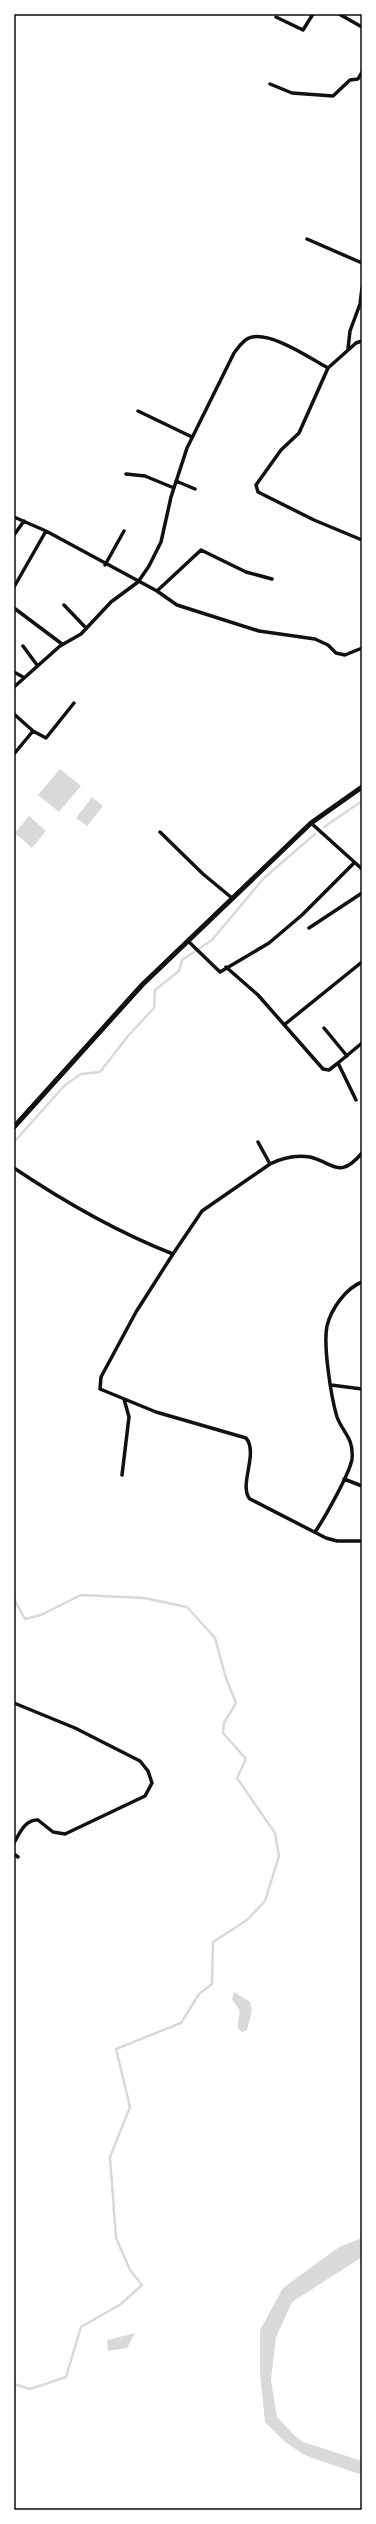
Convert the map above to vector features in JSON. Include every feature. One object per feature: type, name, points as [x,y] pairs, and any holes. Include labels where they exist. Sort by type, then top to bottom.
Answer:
[{"type":"main road","points":[[14,1127],[142,985],[311,823],[362,786]]},
{"type":"street","points":[[276,17],[303,30],[313,14]]},
{"type":"street","points":[[339,14],[362,26]]},
{"type":"street","points":[[270,84],[292,93],[333,96],[350,80],[358,79],[362,72]]},
{"type":"street","points":[[307,239],[362,263]]},
{"type":"street","points":[[348,349],[350,331],[360,304],[362,288]]},
{"type":"street","points":[[14,687],[23,677],[62,644],[77,637],[111,602],[138,582],[153,560],[161,542],[176,481],[192,437],[234,353],[248,338],[271,338],[328,368]]},
{"type":"street","points":[[362,341],[348,349],[328,368],[299,433],[281,450],[260,477],[256,485],[257,489],[314,520],[362,540]]},
{"type":"street","points":[[138,411],[192,437]]},
{"type":"street","points":[[126,474],[145,476],[174,488]]},
{"type":"street","points":[[176,481],[195,489]]},
{"type":"street","points":[[14,517],[46,531],[106,565],[157,591],[177,604],[259,632],[315,639],[328,645],[336,653],[345,655],[362,648]]},
{"type":"street","points":[[14,535],[24,521]]},
{"type":"street","points":[[14,587],[46,531]]},
{"type":"street","points":[[106,565],[124,531]]},
{"type":"street","points":[[157,591],[196,552],[201,550],[246,572],[272,579]]},
{"type":"street","points":[[64,605],[86,628]]},
{"type":"street","points":[[14,608],[62,644]]},
{"type":"street","points":[[24,646],[37,665]]},
{"type":"street","points":[[14,672],[23,677]]},
{"type":"street","points":[[14,714],[33,731],[46,738],[74,703]]},
{"type":"street","points":[[14,754],[33,731]]},
{"type":"street","points":[[311,823],[362,869]]},
{"type":"street","points":[[160,832],[203,874],[232,898]]},
{"type":"street","points":[[188,941],[219,972],[269,943],[302,915],[354,863]]},
{"type":"street","points":[[309,928],[362,893]]},
{"type":"street","points":[[284,1025],[362,962]]},
{"type":"street","points":[[226,967],[258,995],[323,1069],[329,1070],[362,1043]]},
{"type":"street","points":[[324,1028],[347,1056]]},
{"type":"street","points":[[338,1063],[356,1100]]},
{"type":"street","points":[[258,1142],[270,1164]]},
{"type":"street","points":[[362,1153],[346,1166],[337,1168],[310,1157],[281,1159],[270,1164],[202,1211],[136,1312],[98,1382],[100,1389],[156,1412],[246,1438],[250,1448],[246,1491],[248,1497],[315,1532],[337,1541],[362,1541]]},
{"type":"street","points":[[14,1168],[44,1188],[118,1228],[173,1254]]},
{"type":"street","points":[[315,1532],[344,1479],[352,1459],[351,1442],[338,1418],[331,1385],[326,1341],[327,1325],[350,1288],[362,1282]]},
{"type":"street","points":[[331,1385],[362,1389]]},
{"type":"street","points":[[122,1475],[129,1417],[124,1399]]},
{"type":"street","points":[[344,1479],[362,1486]]},
{"type":"street","points":[[14,1703],[75,1728],[140,1761],[148,1771],[152,1784],[145,1796],[65,1834],[54,1832],[38,1820],[31,1821],[23,1828],[14,1843]]},
{"type":"street","points":[[14,1854],[18,1857]]},
{"type":"shaded area","points":[[60,769],[81,786],[59,812],[38,795]]},
{"type":"shaded area","points":[[92,797],[103,806],[87,826],[76,818]]},
{"type":"shaded area","points":[[29,816],[46,831],[32,848],[15,833]]},
{"type":"shaded area","points":[[234,1992],[250,2002],[252,2011],[247,2030],[242,2032],[238,2028],[240,2014],[238,2008],[232,2000]]},
{"type":"shaded area","points":[[362,2238],[362,2257],[292,2302],[276,2337],[271,2380],[277,2417],[295,2436],[303,2442],[362,2461],[362,2475],[304,2455],[284,2441],[265,2422],[260,2373],[260,2330],[283,2288],[339,2247]]},
{"type":"shaded area","points":[[135,2333],[127,2348],[108,2351],[107,2340]]},
{"type":"waterway","points":[[324,827],[362,801]]},
{"type":"waterway","points":[[14,1142],[65,1085],[81,1074],[100,1072],[128,1036],[154,1008],[155,990],[179,971],[182,960],[212,940],[264,878],[315,834]]},
{"type":"waterway","points":[[14,1599],[25,1619],[41,1615],[81,1595],[144,1598],[187,1607],[215,1638],[226,1678],[236,1703],[224,1723],[223,1733],[246,1759],[237,1778],[275,1833],[279,1856],[265,1901],[247,1920],[213,1942],[212,1984],[199,1994],[181,2023],[116,2049],[130,2107],[110,2157],[116,2238],[130,2270],[142,2285],[121,2304],[81,2327],[66,2377],[30,2389],[14,2384]]}]
